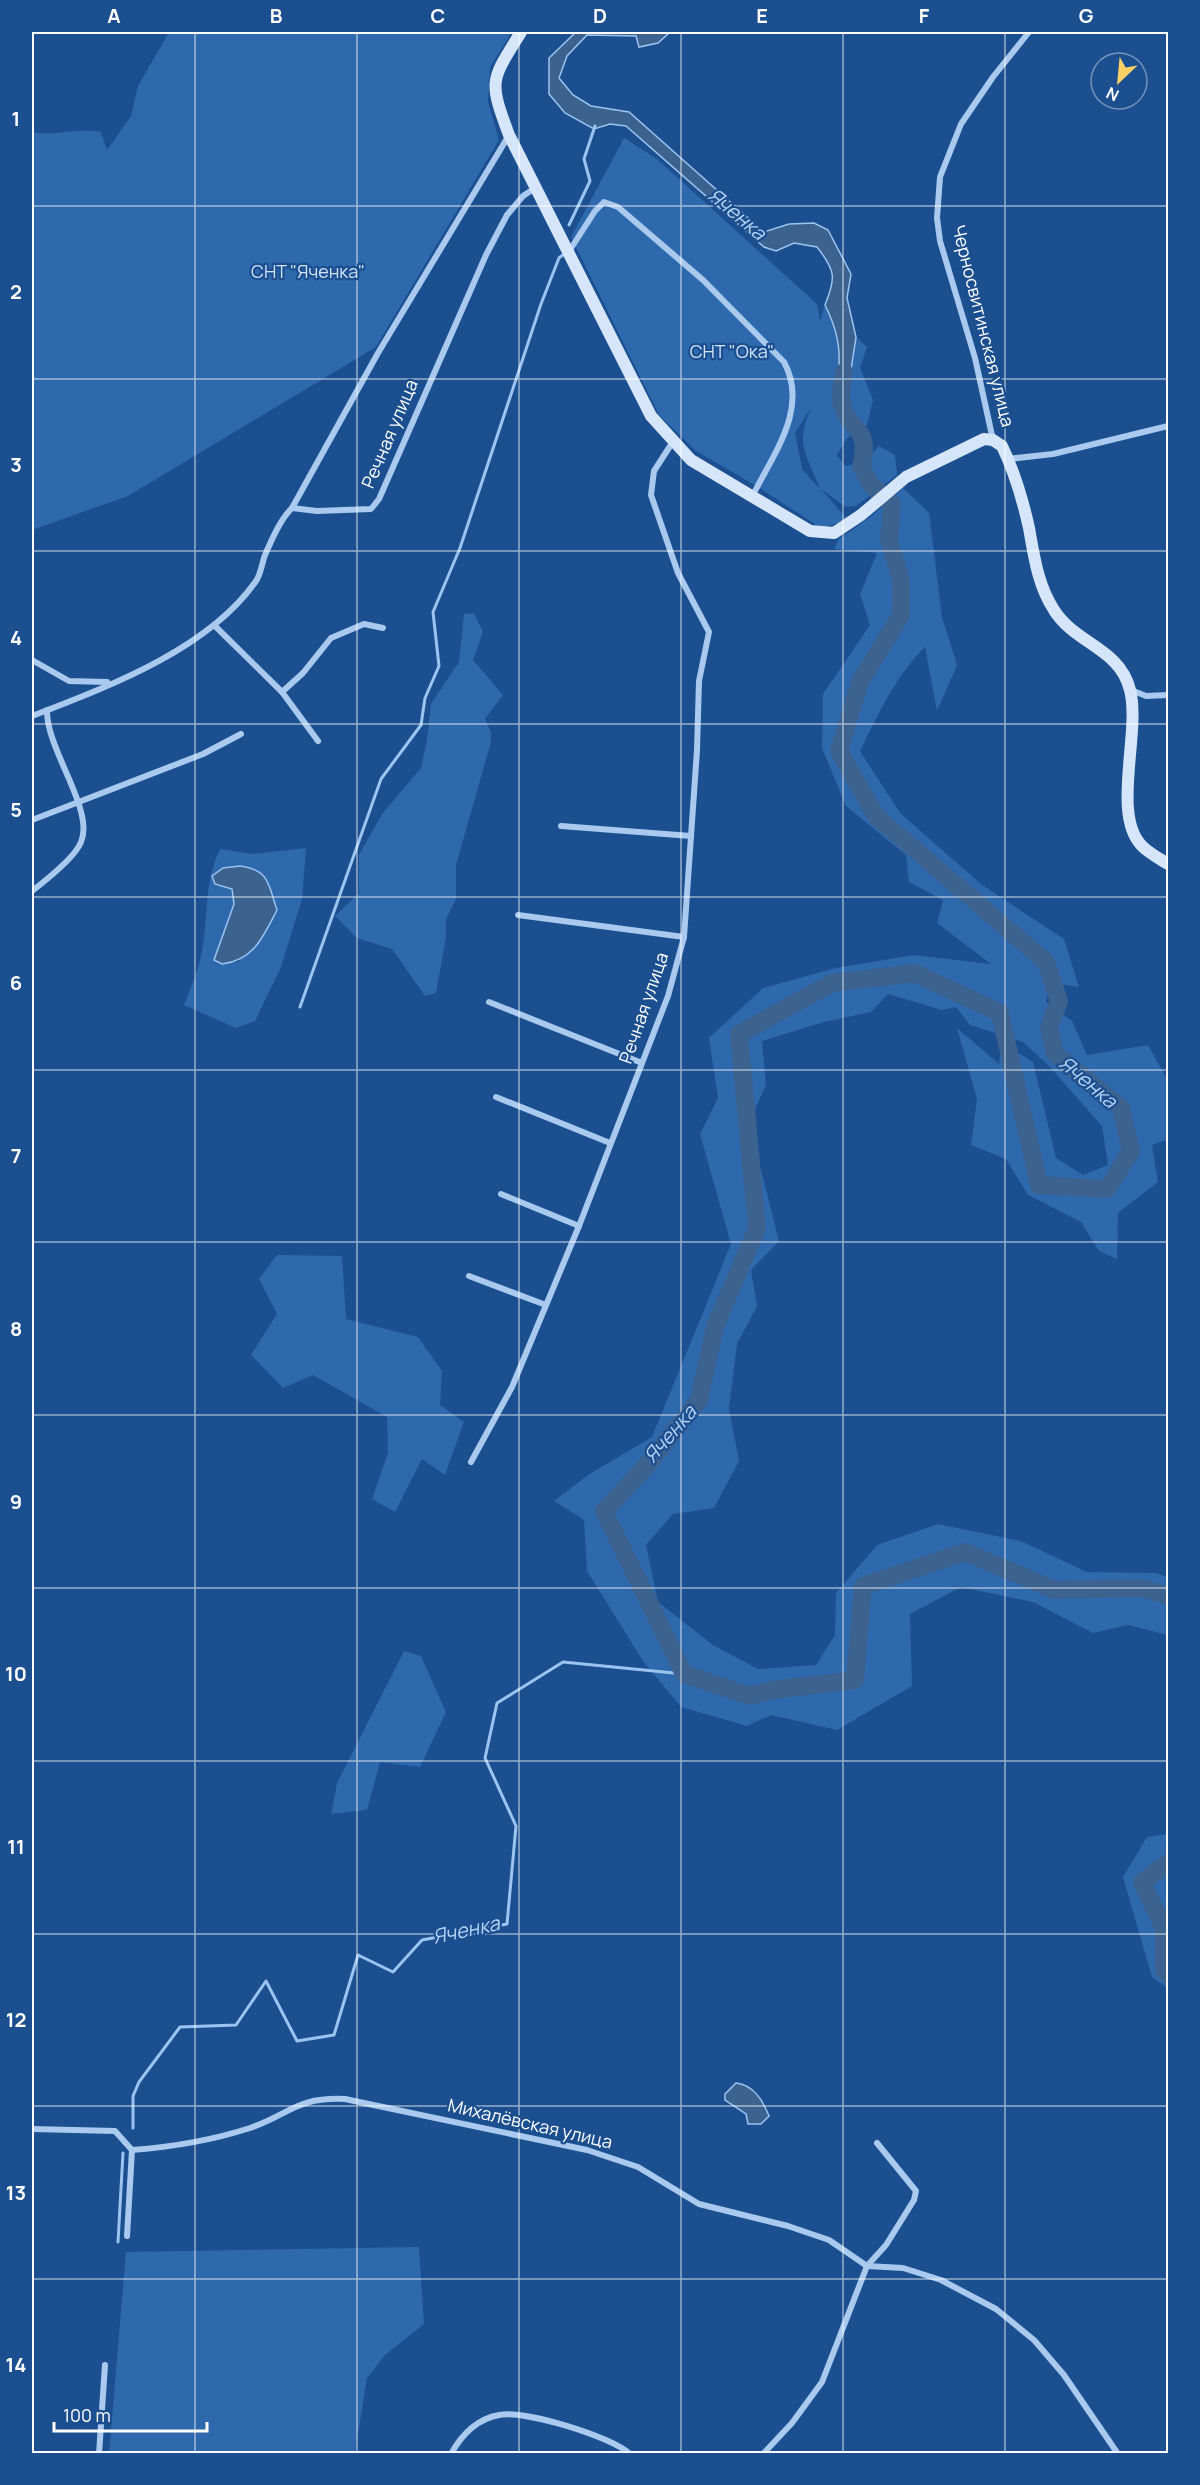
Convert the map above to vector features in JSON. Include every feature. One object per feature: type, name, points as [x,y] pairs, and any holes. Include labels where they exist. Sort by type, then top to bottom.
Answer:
[{"type":"street","name":"Черносвитинская улица","points":[[521,32],[500,66],[494,84],[509,135],[651,416],[691,460],[810,531],[834,533],[861,515],[906,477],[984,439],[993,440],[1002,446],[1008,459],[1044,592],[1054,611],[1068,628],[1113,658],[1123,672],[1130,690],[1134,717],[1128,801],[1131,823],[1142,846],[1168,864]]},
{"type":"street","name":"Черносвитинская улица","points":[[993,440],[975,358],[940,241],[937,218],[940,177],[961,124],[993,77],[1029,32]]},
{"type":"street","points":[[32,716],[182,648],[214,625],[257,579],[284,516],[292,508],[378,353],[509,135]]},
{"type":"street","name":"Речная улица","points":[[292,508],[316,511],[371,509],[379,499],[492,245],[507,216],[523,196],[535,188]]},
{"type":"street","points":[[568,253],[595,211],[604,202],[618,207],[703,280],[784,362],[792,378],[794,402],[790,421],[753,495]]},
{"type":"street","points":[[1008,459],[1053,454],[1168,426]]},
{"type":"street","name":"Речная улица","points":[[471,1462],[512,1387],[579,1226],[668,996],[684,937],[699,681],[709,632],[678,573],[651,495],[654,471],[674,440]]},
{"type":"street","points":[[282,692],[303,673],[331,638],[364,624],[383,627]]},
{"type":"street","points":[[214,625],[282,692],[318,741]]},
{"type":"street","points":[[32,660],[69,681],[111,682]]},
{"type":"street","points":[[1130,690],[1146,696],[1168,695]]},
{"type":"street","points":[[32,891],[54,874],[81,842],[83,817],[50,736],[47,710]]},
{"type":"street","points":[[32,820],[203,754],[241,734]]},
{"type":"street","points":[[561,826],[691,836]]},
{"type":"street","points":[[518,915],[684,937]]},
{"type":"street","points":[[489,1002],[642,1063]]},
{"type":"street","points":[[496,1097],[610,1143]]},
{"type":"street","points":[[501,1194],[579,1226]]},
{"type":"street","points":[[469,1275],[546,1305]]},
{"type":"street","name":"Михалёвская улица","points":[[132,2150],[205,2139],[251,2127],[295,2105],[319,2098],[345,2099],[587,2150],[638,2167],[699,2204],[788,2226],[829,2240],[867,2266]]},
{"type":"street","points":[[32,2129],[115,2131],[132,2150],[127,2236]]},
{"type":"street","points":[[763,2454],[792,2423],[822,2382],[867,2266],[886,2245],[914,2200],[916,2191],[877,2143]]},
{"type":"street","points":[[867,2266],[903,2268],[941,2280],[996,2309],[1034,2340],[1064,2375],[1118,2454]]},
{"type":"street","points":[[99,2454],[105,2365]]},
{"type":"street","points":[[451,2454],[458,2441],[471,2428],[500,2415],[517,2414],[596,2435],[630,2454]]},
{"type":"green space","name":"СНТ \"Яченка\"","points":[[169,32],[512,32],[490,67],[488,102],[499,140],[376,347],[128,496],[32,530],[32,132],[101,132],[107,150],[131,116],[138,86]]},
{"type":"green space","name":"СНТ \"Ока\"","points":[[624,138],[657,159],[817,304],[820,321],[825,305],[837,335],[839,383],[846,400],[856,337],[867,347],[860,368],[873,400],[867,425],[847,438],[837,455],[845,466],[863,463],[879,446],[895,455],[897,475],[856,506],[846,507],[821,489],[848,520],[821,528],[696,451],[659,415],[571,237]],"holes":[[[811,408],[803,432],[804,450],[820,489],[802,469],[795,433]]]},
{"type":"green space","points":[[903,488],[929,513],[942,617],[957,665],[937,711],[925,647],[896,683],[860,751],[900,813],[982,885],[1064,939],[1079,987],[1050,983],[1046,1002],[1072,1021],[1087,1055],[1148,1045],[1168,1081],[1168,1139],[1152,1145],[1158,1182],[1118,1213],[1117,1259],[1099,1251],[1081,1222],[1028,1195],[1006,1159],[971,1145],[977,1099],[957,1028],[999,1064],[1002,1043],[1033,1062],[1056,1158],[1083,1175],[1108,1165],[1102,1126],[1049,1066],[1023,1042],[970,1025],[956,1007],[942,1010],[888,994],[871,1012],[824,1022],[762,1041],[766,1085],[749,1122],[779,1241],[751,1270],[757,1306],[737,1344],[729,1408],[739,1461],[714,1508],[673,1514],[646,1545],[658,1602],[713,1645],[758,1669],[816,1665],[835,1635],[836,1593],[877,1545],[938,1524],[1021,1541],[1087,1572],[1156,1573],[1168,1577],[1168,1635],[1128,1625],[1093,1633],[1033,1602],[961,1587],[910,1614],[912,1686],[837,1730],[771,1715],[747,1726],[681,1707],[643,1661],[587,1571],[584,1520],[554,1501],[588,1475],[652,1437],[731,1244],[700,1134],[718,1098],[709,1038],[763,988],[836,968],[914,955],[991,964],[937,923],[943,900],[909,882],[906,855],[846,806],[822,748],[823,694],[870,625],[860,594],[877,553],[834,549],[839,539],[869,518]]},
{"type":"green space","points":[[474,613],[483,632],[473,660],[503,695],[485,719],[491,732],[491,742],[456,865],[456,899],[446,919],[446,937],[436,993],[425,996],[392,949],[357,938],[335,916],[359,893],[359,855],[382,814],[421,768],[431,704],[459,662],[464,614]]},
{"type":"green space","points":[[306,848],[302,899],[281,967],[255,1021],[236,1028],[184,1005],[200,962],[211,875],[220,849],[254,854]],"holes":[[[240,866],[239,962],[215,959],[234,904],[232,889],[215,884],[212,876],[223,868]]]},
{"type":"green space","points":[[277,1255],[342,1256],[346,1319],[418,1337],[442,1371],[440,1405],[464,1422],[445,1475],[422,1459],[395,1512],[372,1499],[388,1453],[387,1417],[313,1375],[283,1388],[251,1355],[277,1314],[259,1279]]},
{"type":"green space","points":[[404,1651],[421,1656],[446,1712],[420,1767],[380,1762],[367,1810],[331,1814],[337,1783]]},
{"type":"green space","points":[[1168,1834],[1168,1988],[1152,1977],[1123,1877],[1147,1837]]},
{"type":"green space","points":[[419,2247],[424,2324],[385,2355],[367,2378],[355,2453],[109,2453],[126,2252]]},
{"type":"water","points":[[576,32],[670,32],[658,43],[639,47],[636,36],[587,35],[567,56],[559,78],[573,95],[591,106],[629,112],[764,232],[789,224],[814,223],[828,230],[851,274],[847,298],[856,337],[846,402],[840,385],[837,336],[825,305],[831,288],[832,275],[823,255],[817,247],[794,243],[776,251],[764,247],[626,126],[610,124],[594,129],[565,113],[549,94],[549,58]]},
{"type":"water","points":[[240,866],[263,875],[277,910],[262,938],[250,952],[233,962],[222,964],[214,960],[234,904],[232,889],[215,884],[212,876],[223,868]]},
{"type":"water","points":[[736,2083],[753,2090],[761,2099],[769,2116],[761,2124],[748,2124],[746,2114],[725,2100],[725,2094]]},
{"type":"waterway","points":[[569,225],[590,181],[584,159],[595,126]]},
{"type":"waterway","points":[[300,1007],[381,779],[421,725],[425,698],[439,666],[433,612],[460,548],[541,304],[559,258],[564,254]]},
{"type":"waterway","name":"Яченка","points":[[844,372],[841,401],[850,421],[862,437],[864,454],[861,466],[872,486],[892,504],[889,540],[901,580],[901,615],[860,682],[839,751],[876,816],[1046,962],[1059,1001],[1049,1027],[1055,1054],[1121,1108],[1131,1151],[1107,1189],[1039,1185],[1000,1013],[915,973],[832,983],[739,1034],[757,1228],[715,1327],[699,1400],[648,1464],[604,1511],[684,1674],[750,1696],[772,1690],[855,1680],[863,1586],[965,1552],[1055,1590],[1143,1588],[1168,1596]]},
{"type":"waterway","name":"Яченка","points":[[133,2128],[133,2096],[139,2082],[180,2027],[236,2025],[266,1981],[297,2041],[334,2035],[358,1955],[393,1972],[422,1940],[507,1924],[516,1826],[485,1758],[497,1703],[563,1662],[684,1674]]},
{"type":"waterway","name":"Яченка","points":[[1168,1863],[1142,1882],[1164,1928],[1164,1971],[1168,1974]]},
{"type":"waterway","points":[[118,2242],[123,2153]]}]
